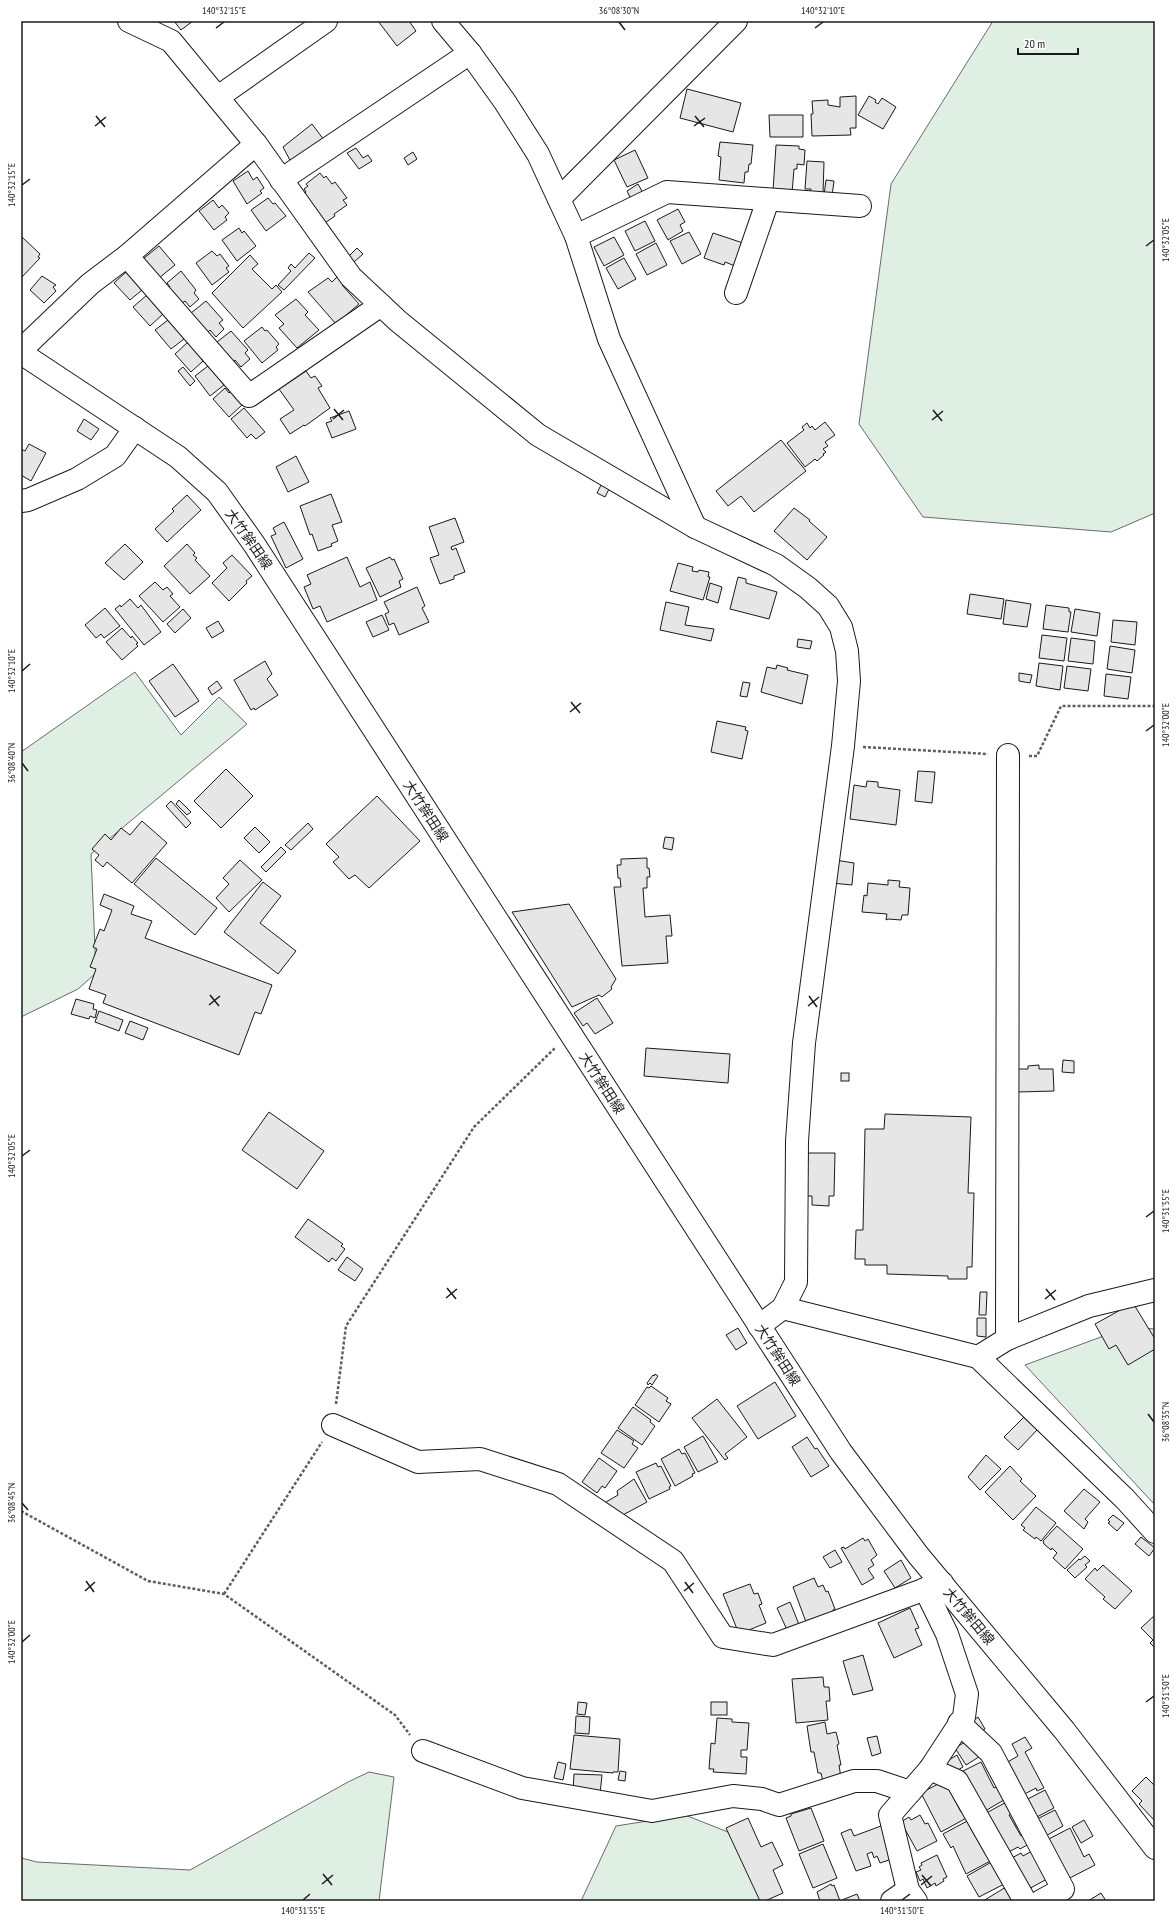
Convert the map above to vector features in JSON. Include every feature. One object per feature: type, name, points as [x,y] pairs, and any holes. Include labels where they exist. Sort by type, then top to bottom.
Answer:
[{"type":"street","points":[[129,21],[171,41],[218,96],[256,144],[351,278],[381,305],[538,435],[694,527],[776,565],[808,588],[828,606],[841,627],[847,652],[849,681],[843,746],[804,1043],[797,1141],[796,1282],[783,1308],[759,1326]]},
{"type":"street","points":[[218,96],[326,21]]},
{"type":"street","points":[[443,21],[470,54],[505,102],[538,154],[576,236],[609,340],[694,527]]},
{"type":"street","points":[[559,199],[736,21]]},
{"type":"street","points":[[281,180],[470,54]]},
{"type":"street","points":[[21,350],[90,284],[127,256],[256,144]]},
{"type":"street","points":[[576,236],[668,192],[860,206]]},
{"type":"street","points":[[736,293],[768,200]]},
{"type":"street","points":[[127,256],[249,396],[381,305]]},
{"type":"street","name":"大竹鉾田線","points":[[21,353],[178,457],[216,492],[250,538],[841,1452],[918,1555],[934,1586],[1064,1730],[1155,1848]]},
{"type":"street","points":[[21,501],[28,500],[77,478],[115,456],[135,428]]},
{"type":"street","points":[[1006,1339],[1008,755]]},
{"type":"street","points":[[978,1357],[1006,1339],[1089,1306],[1155,1290]]},
{"type":"street","points":[[783,1308],[978,1357],[1125,1499],[1155,1532]]},
{"type":"street","points":[[333,1425],[418,1462],[480,1459],[558,1484],[673,1561],[724,1637],[773,1645],[934,1586],[947,1634],[967,1694],[964,1717],[930,1768],[890,1815],[905,1897]]},
{"type":"street","points":[[959,1723],[991,1753],[1063,1889],[1041,1901]]},
{"type":"street","points":[[423,1751],[522,1788],[652,1811],[733,1796],[762,1799],[779,1805],[854,1781],[877,1781],[910,1792]]},
{"type":"street","points":[[930,1768],[957,1781],[1025,1901]]},
{"type":"path","points":[[224,1594],[333,1425],[346,1326],[474,1127],[570,1034]]},
{"type":"path","points":[[21,1512],[148,1581],[224,1594],[395,1715],[423,1751]]},
{"type":"green space","points":[[993,21],[1155,21],[1155,513],[1111,532],[923,517],[859,424],[891,184]]},
{"type":"green space","points":[[135,672],[181,735],[219,697],[247,724],[91,854],[96,973],[78,989],[21,1017],[21,752]]},
{"type":"green space","points":[[1128,1327],[1155,1329],[1155,1505],[1025,1365]]},
{"type":"green space","points":[[369,1772],[394,1777],[379,1901],[21,1901],[21,1858],[37,1862],[190,1870],[348,1782]]},
{"type":"green space","points":[[685,1815],[728,1832],[766,1901],[581,1901],[616,1826]]},
{"type":"building","points":[[174,21],[193,21],[181,30]]},
{"type":"building","points":[[378,21],[409,21],[416,31],[397,46]]},
{"type":"building","points":[[687,89],[741,103],[733,132],[680,118]]},
{"type":"building","points":[[856,96],[856,128],[850,128],[851,135],[812,136],[812,101],[828,100],[828,105],[840,107],[840,97]]},
{"type":"building","points":[[869,96],[876,100],[875,102],[878,104],[882,98],[896,107],[883,129],[858,115]]},
{"type":"building","points":[[769,115],[803,115],[803,137],[770,137]]},
{"type":"building","points":[[312,124],[327,144],[293,166],[283,147]]},
{"type":"building","points":[[720,142],[753,145],[751,164],[749,164],[748,172],[745,172],[744,183],[719,180],[721,157],[718,156]]},
{"type":"building","points":[[776,145],[799,146],[799,149],[805,150],[804,165],[797,164],[797,169],[794,169],[792,193],[773,191]]},
{"type":"building","points":[[356,148],[363,158],[368,155],[372,161],[359,169],[347,153]]},
{"type":"building","points":[[635,150],[648,178],[627,187],[614,160]]},
{"type":"building","points":[[413,152],[417,159],[408,165],[404,158]]},
{"type":"building","points":[[807,161],[824,162],[823,194],[810,194],[811,189],[805,189]]},
{"type":"building","points":[[248,171],[253,180],[257,177],[264,188],[260,191],[262,193],[247,204],[233,181]]},
{"type":"building","points":[[320,173],[324,178],[326,176],[332,184],[335,182],[347,198],[343,200],[347,205],[322,225],[304,194],[306,192],[304,189],[308,186],[306,184]]},
{"type":"building","points":[[826,180],[834,181],[832,196],[824,195]]},
{"type":"building","points":[[638,184],[643,193],[631,199],[627,191]]},
{"type":"building","points":[[268,198],[273,204],[275,203],[286,216],[266,231],[251,210]]},
{"type":"building","points":[[213,200],[219,208],[222,205],[229,213],[225,217],[227,220],[214,230],[199,211]]},
{"type":"building","points":[[678,209],[685,222],[680,225],[683,231],[668,240],[657,220]]},
{"type":"building","points":[[645,221],[655,241],[635,251],[625,231]]},
{"type":"building","points":[[239,228],[242,233],[244,231],[256,246],[237,261],[222,240]]},
{"type":"building","points":[[689,232],[701,254],[682,264],[670,241]]},
{"type":"building","points":[[713,233],[743,243],[735,266],[725,262],[724,265],[704,258]]},
{"type":"building","points":[[21,236],[40,254],[38,257],[40,258],[21,278]]},
{"type":"building","points":[[614,237],[624,255],[604,266],[594,247]]},
{"type":"building","points":[[656,243],[667,265],[647,275],[636,254]]},
{"type":"building","points":[[159,246],[175,265],[159,278],[143,259]]},
{"type":"building","points":[[357,248],[363,254],[354,262],[348,257]]},
{"type":"building","points":[[212,251],[217,256],[220,254],[229,266],[226,268],[229,272],[212,285],[196,263]]},
{"type":"building","points":[[309,253],[315,258],[284,290],[278,285],[291,271],[288,268],[291,264],[295,268]]},
{"type":"building","points":[[250,255],[258,264],[252,269],[272,289],[276,285],[282,292],[243,328],[212,293]]},
{"type":"building","points":[[624,258],[636,279],[618,289],[606,268]]},
{"type":"building","points":[[181,271],[196,290],[194,293],[199,299],[190,307],[185,301],[181,304],[168,289],[170,287],[167,283]]},
{"type":"building","points":[[126,272],[142,290],[130,300],[114,283]]},
{"type":"building","points":[[42,276],[56,285],[53,287],[56,291],[44,303],[30,290]]},
{"type":"building","points":[[338,276],[344,283],[342,285],[359,304],[336,324],[308,292],[328,278],[332,282]]},
{"type":"building","points":[[147,295],[165,310],[161,313],[163,314],[150,326],[133,307]]},
{"type":"building","points":[[296,299],[308,312],[305,315],[319,330],[297,348],[279,328],[284,324],[275,315]]},
{"type":"building","points":[[206,301],[223,320],[219,323],[224,329],[216,337],[210,330],[207,333],[191,313]]},
{"type":"building","points":[[168,320],[171,324],[175,321],[185,333],[182,336],[184,339],[171,349],[155,330]]},
{"type":"building","points":[[262,327],[265,331],[267,330],[279,344],[276,347],[278,350],[262,363],[244,341]]},
{"type":"building","points":[[231,331],[248,350],[245,353],[250,359],[241,367],[235,360],[232,362],[217,342]]},
{"type":"building","points":[[188,342],[205,356],[201,359],[203,361],[191,372],[175,354]]},
{"type":"building","points":[[208,366],[212,371],[215,369],[225,379],[222,382],[224,385],[210,396],[195,376]]},
{"type":"building","points":[[183,367],[195,381],[190,386],[178,371]]},
{"type":"building","points":[[306,371],[311,378],[315,376],[322,386],[318,388],[330,408],[305,426],[304,425],[290,434],[280,419],[294,410],[279,389]]},
{"type":"building","points":[[225,388],[229,393],[233,389],[243,400],[240,403],[242,405],[229,417],[213,399]]},
{"type":"building","points":[[244,408],[265,432],[256,439],[251,434],[247,438],[231,419]]},
{"type":"building","points":[[349,411],[356,429],[332,438],[326,423],[332,421],[330,418]]},
{"type":"building","points":[[84,419],[99,429],[91,440],[77,431]]},
{"type":"building","points":[[825,422],[835,435],[825,442],[828,446],[823,449],[826,452],[823,454],[824,455],[817,461],[815,459],[805,467],[787,443],[804,430],[802,427],[807,423],[810,428],[812,426],[815,430]]},
{"type":"building","points":[[781,440],[806,471],[754,512],[741,496],[728,506],[716,491]]},
{"type":"building","points":[[29,444],[46,453],[31,481],[21,475],[21,449],[25,451]]},
{"type":"building","points":[[296,456],[309,482],[288,492],[276,467]]},
{"type":"building","points":[[601,485],[609,489],[605,497],[597,493]]},
{"type":"building","points":[[331,494],[342,522],[332,525],[338,541],[331,544],[332,546],[318,551],[312,534],[310,535],[300,506]]},
{"type":"building","points":[[187,495],[201,510],[167,542],[155,529],[174,511],[172,509]]},
{"type":"building","points":[[794,508],[810,520],[809,521],[827,537],[807,560],[774,531]]},
{"type":"building","points":[[455,518],[464,542],[451,547],[452,550],[456,548],[465,572],[454,576],[454,579],[440,584],[430,558],[439,555],[429,527]]},
{"type":"building","points":[[284,522],[303,559],[286,568],[271,536],[276,534],[273,528]]},
{"type":"building","points":[[125,544],[143,562],[124,580],[105,563]]},
{"type":"building","points":[[187,544],[195,553],[193,555],[197,558],[195,560],[210,576],[190,594],[164,566]]},
{"type":"building","points":[[232,555],[252,576],[229,601],[212,583],[227,568],[223,563]]},
{"type":"building","points":[[347,557],[360,587],[370,582],[377,600],[327,622],[320,606],[313,609],[304,587],[311,584],[307,575]]},
{"type":"building","points":[[390,557],[392,560],[394,559],[403,579],[399,581],[401,587],[380,597],[366,568]]},
{"type":"building","points":[[678,563],[693,567],[692,571],[698,572],[699,570],[709,572],[708,577],[710,577],[703,600],[670,591]]},
{"type":"building","points":[[738,577],[746,579],[746,583],[777,592],[769,619],[730,609]]},
{"type":"building","points":[[155,582],[163,590],[167,587],[173,594],[170,596],[180,607],[163,622],[139,596]]},
{"type":"building","points":[[710,583],[722,587],[718,603],[706,599]]},
{"type":"building","points":[[417,587],[425,606],[422,608],[429,622],[399,635],[394,623],[389,625],[385,614],[389,612],[384,602]]},
{"type":"building","points":[[970,594],[1004,599],[1001,619],[967,614]]},
{"type":"building","points":[[130,599],[138,608],[141,605],[161,632],[144,645],[115,609],[120,605],[121,607]]},
{"type":"building","points":[[1006,600],[1031,604],[1027,627],[1003,624]]},
{"type":"building","points":[[666,602],[689,607],[685,625],[714,629],[711,641],[660,630]]},
{"type":"building","points":[[1046,605],[1069,608],[1069,612],[1071,612],[1068,632],[1043,629]]},
{"type":"building","points":[[105,608],[120,626],[104,638],[101,634],[96,638],[85,625]]},
{"type":"building","points":[[183,609],[191,618],[175,633],[167,624]]},
{"type":"building","points":[[1075,609],[1100,613],[1097,636],[1071,632]]},
{"type":"building","points":[[382,615],[389,630],[373,637],[366,622]]},
{"type":"building","points":[[1113,620],[1137,622],[1135,645],[1111,642]]},
{"type":"building","points":[[218,621],[224,631],[212,638],[206,628]]},
{"type":"building","points":[[122,628],[131,638],[132,636],[138,643],[136,644],[138,646],[122,660],[106,642]]},
{"type":"building","points":[[1042,635],[1067,638],[1064,661],[1039,658]]},
{"type":"building","points":[[1071,638],[1095,641],[1093,664],[1068,661]]},
{"type":"building","points":[[798,639],[812,641],[810,649],[797,647]]},
{"type":"building","points":[[1110,646],[1135,650],[1132,673],[1107,669]]},
{"type":"building","points":[[265,661],[272,674],[267,679],[278,695],[255,710],[254,708],[251,710],[234,680]]},
{"type":"building","points":[[1039,663],[1063,666],[1060,690],[1036,686]]},
{"type":"building","points":[[173,664],[199,701],[175,717],[149,681]]},
{"type":"building","points":[[777,665],[788,668],[787,670],[808,675],[802,704],[761,692],[767,667],[776,669]]},
{"type":"building","points":[[1067,666],[1091,669],[1088,691],[1064,688]]},
{"type":"building","points":[[1019,673],[1032,675],[1030,683],[1019,681]]},
{"type":"building","points":[[1106,674],[1131,677],[1128,699],[1104,696]]},
{"type":"building","points":[[217,681],[222,688],[212,695],[208,688]]},
{"type":"building","points":[[743,682],[750,683],[747,697],[740,696]]},
{"type":"building","points":[[717,721],[746,727],[745,730],[748,731],[742,759],[711,752]]},
{"type":"building","points":[[226,769],[253,796],[221,828],[194,801]]},
{"type":"building","points":[[918,771],[935,772],[932,803],[915,801]]},
{"type":"building","points":[[867,781],[878,782],[878,787],[900,790],[896,825],[850,819],[854,785],[866,787]]},
{"type":"building","points":[[377,796],[420,841],[369,888],[355,875],[349,879],[333,862],[339,857],[326,844]]},
{"type":"building","points":[[179,800],[191,812],[187,815],[176,804]]},
{"type":"building","points":[[171,801],[191,823],[186,828],[166,806]]},
{"type":"building","points":[[142,821],[167,843],[132,883],[107,862],[103,867],[95,860],[99,855],[92,849],[105,834],[111,840],[121,828],[130,835]]},
{"type":"building","points":[[308,823],[313,829],[291,850],[285,845]]},
{"type":"building","points":[[255,827],[270,842],[259,853],[244,838]]},
{"type":"building","points":[[665,837],[674,838],[672,850],[663,848]]},
{"type":"building","points":[[281,847],[286,852],[266,872],[261,867]]},
{"type":"building","points":[[156,858],[217,908],[195,935],[134,884]]},
{"type":"building","points":[[647,858],[647,868],[649,868],[650,877],[647,877],[647,888],[643,888],[645,917],[670,915],[672,936],[666,936],[668,963],[622,966],[614,887],[621,887],[620,878],[618,878],[617,865],[621,865],[621,859]]},
{"type":"building","points":[[240,860],[262,880],[229,912],[216,898],[229,884],[223,878]]},
{"type":"building","points":[[835,860],[854,863],[852,885],[832,883]]},
{"type":"building","points":[[888,880],[900,881],[899,887],[910,888],[908,915],[902,915],[901,920],[886,920],[887,914],[862,912],[864,895],[867,896],[868,883],[888,885]]},
{"type":"building","points":[[263,882],[281,896],[260,923],[296,951],[278,974],[224,932]]},
{"type":"building","points":[[104,894],[134,906],[131,914],[152,921],[145,938],[272,985],[261,1014],[255,1012],[239,1055],[103,1003],[106,995],[89,989],[96,969],[90,967],[97,949],[93,947],[100,929],[104,931],[112,910],[100,905]]},
{"type":"building","points":[[569,904],[616,979],[611,987],[612,989],[602,997],[599,995],[572,1007],[512,912]]},
{"type":"building","points":[[597,998],[613,1023],[595,1034],[587,1023],[583,1026],[574,1013]]},
{"type":"building","points":[[76,999],[94,1004],[93,1009],[97,1010],[95,1018],[90,1016],[89,1019],[71,1014]]},
{"type":"building","points":[[99,1011],[123,1020],[119,1031],[95,1022]]},
{"type":"building","points":[[130,1021],[148,1028],[143,1040],[125,1033]]},
{"type":"building","points":[[646,1048],[730,1054],[728,1083],[644,1076]]},
{"type":"building","points":[[1063,1060],[1074,1061],[1074,1073],[1062,1072]]},
{"type":"building","points":[[1039,1065],[1039,1069],[1053,1069],[1054,1091],[1018,1092],[1017,1069],[1028,1069],[1028,1066]]},
{"type":"building","points":[[841,1073],[849,1073],[849,1081],[841,1081]]},
{"type":"building","points":[[269,1112],[324,1151],[297,1189],[242,1150]]},
{"type":"building","points":[[885,1114],[971,1117],[968,1193],[974,1193],[972,1267],[967,1267],[967,1279],[948,1279],[948,1276],[887,1274],[887,1265],[865,1265],[865,1259],[855,1259],[856,1230],[863,1230],[865,1129],[884,1129]]},
{"type":"building","points":[[808,1153],[835,1153],[834,1196],[829,1196],[829,1206],[812,1205],[812,1196],[806,1196]]},
{"type":"building","points":[[308,1219],[343,1244],[341,1246],[345,1249],[336,1261],[332,1258],[329,1262],[295,1237]]},
{"type":"building","points":[[347,1257],[363,1269],[355,1281],[338,1270]]},
{"type":"building","points":[[980,1292],[987,1292],[986,1315],[979,1315]]},
{"type":"building","points":[[1133,1303],[1155,1339],[1155,1349],[1128,1365],[1116,1345],[1109,1349],[1095,1324]]},
{"type":"building","points":[[977,1318],[986,1318],[986,1337],[977,1336]]},
{"type":"building","points":[[738,1328],[747,1343],[736,1350],[726,1335]]},
{"type":"building","points":[[655,1374],[658,1376],[652,1385],[650,1383],[648,1385],[647,1383]]},
{"type":"building","points":[[775,1382],[796,1416],[758,1439],[737,1406]]},
{"type":"building","points":[[651,1386],[668,1398],[666,1401],[671,1404],[659,1422],[635,1405],[647,1387],[649,1388]]},
{"type":"building","points":[[717,1399],[747,1437],[725,1454],[728,1458],[725,1460],[692,1418]]},
{"type":"building","points":[[633,1407],[651,1420],[650,1422],[655,1426],[642,1445],[618,1428]]},
{"type":"building","points":[[1024,1417],[1037,1430],[1018,1450],[1004,1437]]},
{"type":"building","points":[[617,1430],[634,1441],[632,1444],[638,1448],[624,1468],[601,1453]]},
{"type":"building","points":[[703,1436],[718,1462],[698,1472],[684,1447]]},
{"type":"building","points":[[807,1437],[815,1449],[817,1448],[829,1466],[811,1477],[792,1447]]},
{"type":"building","points":[[679,1449],[682,1454],[685,1453],[695,1473],[692,1474],[693,1476],[675,1486],[661,1459]]},
{"type":"building","points":[[986,1455],[1001,1469],[980,1490],[968,1477]]},
{"type":"building","points":[[599,1458],[617,1471],[605,1488],[602,1486],[597,1493],[582,1482]]},
{"type":"building","points":[[656,1463],[658,1467],[661,1466],[671,1486],[669,1487],[670,1489],[649,1499],[636,1472]]},
{"type":"building","points":[[1010,1466],[1022,1479],[1020,1481],[1036,1496],[1013,1520],[985,1492]]},
{"type":"building","points":[[634,1479],[647,1502],[621,1516],[606,1508],[606,1502],[618,1495],[617,1491]]},
{"type":"building","points":[[1084,1489],[1100,1502],[1085,1519],[1088,1522],[1084,1529],[1064,1511]]},
{"type":"building","points":[[1036,1507],[1056,1523],[1041,1541],[1036,1537],[1035,1539],[1023,1530],[1025,1528],[1021,1525]]},
{"type":"building","points":[[1113,1515],[1124,1523],[1117,1531],[1108,1523],[1110,1522],[1108,1520]]},
{"type":"building","points":[[1057,1526],[1083,1549],[1065,1569],[1053,1558],[1057,1553],[1052,1548],[1051,1550],[1044,1544],[1043,1541]]},
{"type":"building","points":[[1141,1537],[1155,1548],[1149,1556],[1135,1544]]},
{"type":"building","points":[[863,1538],[865,1541],[868,1539],[877,1555],[871,1560],[874,1565],[868,1569],[874,1578],[862,1585],[841,1548],[844,1547],[845,1549]]},
{"type":"building","points":[[835,1550],[842,1562],[830,1568],[823,1557]]},
{"type":"building","points":[[1085,1556],[1090,1561],[1085,1565],[1087,1567],[1075,1578],[1067,1570],[1079,1559],[1080,1560]]},
{"type":"building","points":[[901,1560],[911,1578],[895,1588],[884,1571]]},
{"type":"building","points":[[1103,1565],[1132,1591],[1115,1609],[1103,1599],[1105,1597],[1085,1579],[1095,1568],[1097,1571]]},
{"type":"building","points":[[814,1578],[818,1587],[823,1585],[826,1592],[828,1591],[835,1609],[833,1612],[806,1622],[793,1587]]},
{"type":"building","points":[[750,1584],[754,1594],[758,1593],[762,1604],[759,1605],[766,1623],[739,1634],[723,1594]]},
{"type":"building","points":[[790,1602],[800,1627],[788,1632],[777,1608]]},
{"type":"building","points":[[910,1608],[919,1628],[915,1629],[922,1645],[894,1658],[878,1623]]},
{"type":"building","points":[[1155,1615],[1155,1648],[1150,1643],[1153,1640],[1141,1628]]},
{"type":"building","points":[[863,1655],[873,1690],[853,1695],[843,1661]]},
{"type":"building","points":[[823,1677],[824,1687],[829,1687],[830,1701],[826,1701],[828,1720],[796,1723],[792,1679]]},
{"type":"building","points":[[578,1702],[587,1703],[585,1715],[577,1714]]},
{"type":"building","points":[[711,1702],[727,1702],[727,1715],[711,1715]]},
{"type":"building","points":[[576,1716],[590,1717],[589,1734],[575,1733]]},
{"type":"building","points":[[978,1717],[985,1729],[979,1733],[971,1722]]},
{"type":"building","points":[[717,1718],[732,1719],[732,1722],[749,1723],[747,1750],[741,1750],[741,1757],[747,1757],[746,1774],[713,1772],[714,1769],[709,1769],[711,1743],[715,1744]]},
{"type":"building","points":[[825,1722],[827,1734],[836,1732],[839,1744],[837,1745],[841,1765],[839,1765],[841,1778],[823,1782],[821,1773],[818,1773],[814,1752],[811,1752],[807,1726]]},
{"type":"building","points":[[574,1735],[620,1739],[618,1772],[613,1773],[570,1769]]},
{"type":"building","points":[[877,1736],[881,1753],[872,1756],[867,1738]]},
{"type":"building","points":[[1025,1737],[1032,1748],[1025,1752],[1044,1788],[1037,1791],[1036,1788],[1021,1796],[1004,1764],[1018,1756],[1012,1744]]},
{"type":"building","points":[[972,1738],[982,1755],[966,1765],[955,1748]]},
{"type":"building","points":[[957,1755],[963,1767],[951,1774],[944,1763]]},
{"type":"building","points":[[558,1762],[566,1764],[563,1780],[554,1778]]},
{"type":"building","points":[[981,1762],[994,1788],[1002,1784],[1009,1797],[980,1814],[959,1773]]},
{"type":"building","points":[[620,1771],[626,1772],[625,1781],[618,1780]]},
{"type":"building","points":[[574,1774],[602,1775],[600,1794],[573,1792]]},
{"type":"building","points":[[1146,1777],[1155,1786],[1155,1821],[1139,1804],[1142,1801],[1132,1791]]},
{"type":"building","points":[[945,1782],[961,1812],[967,1809],[970,1816],[941,1832],[921,1793]]},
{"type":"building","points":[[1045,1790],[1054,1808],[1033,1819],[1024,1801]]},
{"type":"building","points":[[1010,1800],[1017,1811],[1009,1815],[1021,1836],[1024,1834],[1029,1844],[1020,1849],[1018,1847],[1003,1855],[981,1816]]},
{"type":"building","points":[[811,1808],[824,1841],[799,1851],[786,1818],[791,1816],[791,1814]]},
{"type":"building","points":[[1055,1810],[1063,1826],[1044,1837],[1035,1820]]},
{"type":"building","points":[[920,1815],[925,1824],[928,1823],[937,1841],[917,1851],[901,1822],[909,1817],[911,1820]]},
{"type":"building","points":[[748,1818],[761,1847],[772,1842],[783,1865],[773,1870],[783,1893],[765,1901],[760,1901],[726,1828]]},
{"type":"building","points":[[971,1819],[976,1826],[971,1829],[986,1855],[992,1851],[996,1858],[966,1874],[953,1846],[951,1848],[943,1834]]},
{"type":"building","points":[[1084,1820],[1093,1836],[1081,1843],[1072,1827]]},
{"type":"building","points":[[881,1826],[895,1858],[880,1863],[877,1856],[874,1858],[872,1852],[867,1854],[871,1866],[856,1871],[841,1833],[851,1829],[854,1836]]},
{"type":"building","points":[[1070,1828],[1084,1857],[1089,1854],[1095,1865],[1066,1880],[1045,1841]]},
{"type":"building","points":[[823,1844],[837,1878],[813,1888],[799,1854]]},
{"type":"building","points":[[1032,1851],[1047,1879],[1025,1891],[1008,1860],[1021,1853],[1023,1856]]},
{"type":"building","points":[[937,1855],[947,1877],[936,1886],[935,1883],[927,1888],[923,1879],[920,1881],[916,1872],[921,1870],[919,1867],[922,1865],[921,1863]]},
{"type":"building","points":[[995,1860],[1008,1882],[979,1897],[967,1876]]},
{"type":"building","points":[[831,1884],[832,1886],[834,1885],[840,1901],[820,1901],[817,1892]]},
{"type":"building","points":[[1006,1887],[1015,1901],[983,1901]]},
{"type":"building","points":[[1101,1893],[1106,1901],[1088,1901]]},
{"type":"building","points":[[857,1894],[860,1901],[842,1901],[842,1900]]}]
